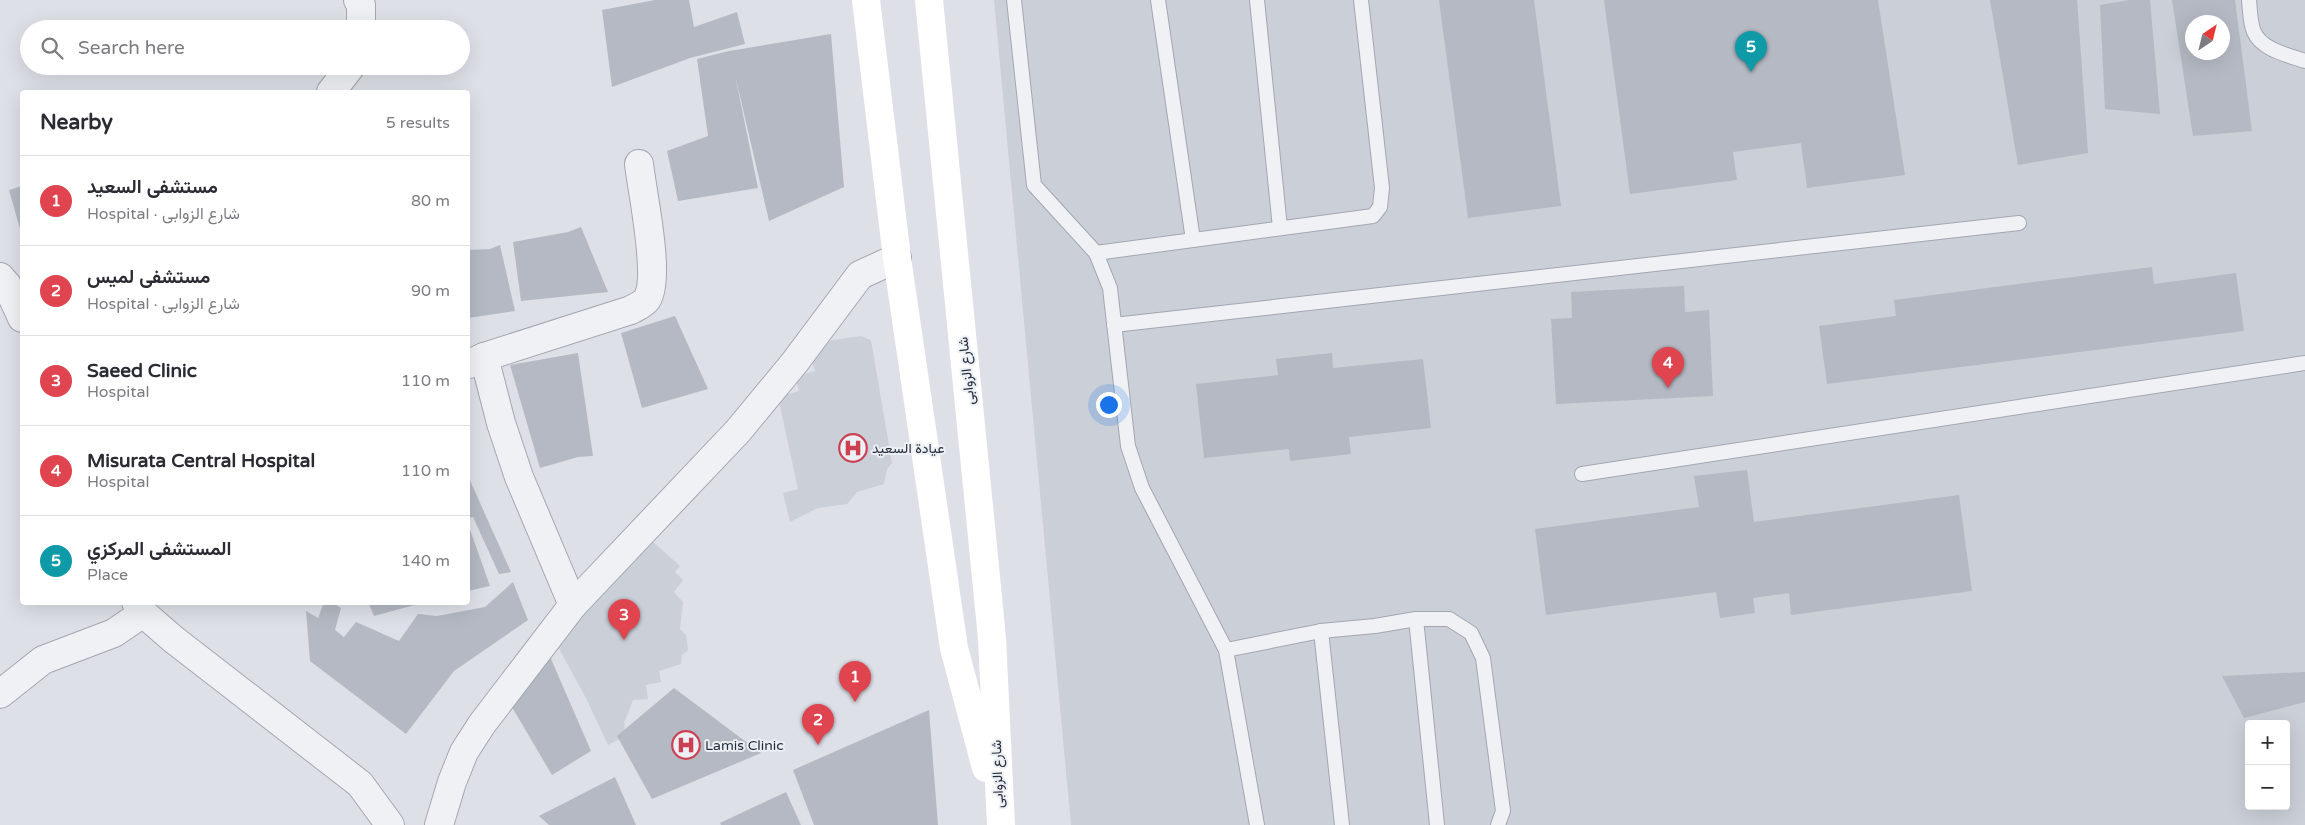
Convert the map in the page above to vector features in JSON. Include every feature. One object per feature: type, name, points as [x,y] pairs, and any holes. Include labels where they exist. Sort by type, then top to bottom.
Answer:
[{"type":"street","points":[[358,0],[361,5],[362,20]]},
{"type":"street","name":"شارع الزوابى","points":[[866,0],[897,258],[954,648],[1000,820]]},
{"type":"street","name":"شارع الزوابى","points":[[929,0],[992,638],[1000,820]]},
{"type":"street","points":[[333,90],[344,75]]},
{"type":"street","points":[[573,605],[519,477],[501,423],[476,361],[631,310],[646,301],[650,291],[652,267],[638,164]]},
{"type":"street","points":[[439,825],[452,782],[464,752],[482,724],[573,605],[738,431],[795,362],[860,275],[897,258]]},
{"type":"street","points":[[0,277],[7,284],[20,313]]},
{"type":"street","points":[[0,694],[43,660],[114,633],[140,608],[173,639],[360,784],[390,825]]},
{"type":"lane","points":[[1014,0],[1034,185],[1096,253],[1110,288],[1128,446],[1142,488],[1226,650],[1257,825]]},
{"type":"lane","points":[[1158,0],[1193,240]]},
{"type":"lane","points":[[1257,0],[1280,228]]},
{"type":"lane","points":[[1096,253],[1373,216],[1380,207],[1382,188],[1360,0]]},
{"type":"lane","points":[[2249,0],[2253,30],[2258,40],[2270,48],[2305,61]]},
{"type":"lane","points":[[1114,325],[2019,223]]},
{"type":"lane","points":[[1582,474],[2305,363]]},
{"type":"lane","points":[[1226,650],[1321,631],[1375,626],[1416,619],[1449,619],[1471,633],[1483,658],[1503,811],[1498,825]]},
{"type":"lane","points":[[1416,619],[1437,825]]},
{"type":"lane","points":[[1321,631],[1342,825]]},
{"type":"shaded area","points":[[994,0],[2305,0],[2305,825],[1071,825]]},
{"type":"shaded area","points":[[861,336],[871,340],[892,463],[887,469],[884,484],[857,492],[847,504],[818,508],[790,522],[783,493],[798,489],[778,397],[799,391],[795,377],[815,371],[809,352],[826,341]]},
{"type":"shaded area","points":[[652,541],[680,566],[675,572],[683,580],[674,592],[683,602],[680,629],[686,635],[688,650],[682,655],[681,664],[659,671],[661,682],[646,685],[648,699],[633,700],[624,723],[626,736],[608,745],[586,698],[557,645],[588,610],[581,603],[623,557],[634,562]]},
{"type":"building","points":[[655,0],[689,0],[694,27],[737,12],[745,44],[690,58],[612,87],[602,10]]},
{"type":"building","points":[[1439,0],[1534,0],[1561,206],[1468,218]]},
{"type":"building","points":[[1604,0],[1878,0],[1905,175],[1807,188],[1801,143],[1733,152],[1737,180],[1630,194]]},
{"type":"building","points":[[1990,0],[2077,0],[2088,153],[2018,165]]},
{"type":"building","points":[[2130,0],[2150,0],[2160,114],[2105,109],[2100,5]]},
{"type":"building","points":[[2172,0],[2235,0],[2252,131],[2193,136]]},
{"type":"building","points":[[831,34],[844,187],[769,221],[735,75],[758,188],[678,201],[667,151],[708,136],[697,59],[729,51]]},
{"type":"building","points":[[20,187],[20,229],[9,190]]},
{"type":"building","points":[[581,227],[608,292],[521,301],[513,242],[568,232]]},
{"type":"building","points":[[500,245],[515,311],[470,318],[470,250],[490,249]]},
{"type":"building","points":[[2152,267],[2154,284],[2236,273],[2244,331],[1827,384],[1819,326],[1896,316],[1894,300]]},
{"type":"building","points":[[1684,286],[1685,312],[1709,310],[1713,396],[1556,404],[1551,319],[1572,318],[1571,292]]},
{"type":"building","points":[[675,316],[708,389],[642,408],[621,333]]},
{"type":"building","points":[[578,353],[593,456],[578,457],[540,468],[510,365]]},
{"type":"building","points":[[1332,353],[1333,368],[1423,359],[1431,428],[1349,437],[1351,454],[1290,461],[1289,449],[1204,458],[1196,384],[1278,375],[1276,359]]},
{"type":"building","points":[[1747,470],[1754,522],[1959,495],[1972,591],[1791,615],[1789,593],[1753,598],[1755,613],[1720,618],[1716,592],[1546,615],[1535,529],[1699,507],[1694,476]]},
{"type":"building","points":[[470,480],[511,572],[499,574],[473,517],[470,518]]},
{"type":"building","points":[[470,530],[490,586],[470,591]]},
{"type":"building","points":[[513,582],[528,620],[454,671],[406,734],[310,661],[306,611],[318,618],[323,605],[336,605],[341,608],[335,630],[344,637],[356,622],[399,641],[418,614],[437,616],[485,607]]},
{"type":"building","points":[[369,605],[415,605],[374,616]]},
{"type":"building","points":[[548,652],[591,751],[552,775],[509,702]]},
{"type":"building","points":[[2305,672],[2305,702],[2244,718],[2222,676]]},
{"type":"building","name":"Lamis Clinic","points":[[674,688],[761,753],[652,799],[617,736]]},
{"type":"building","points":[[929,710],[938,825],[814,825],[793,770]]},
{"type":"building","points":[[615,777],[636,825],[549,825],[539,816]]},
{"type":"building","points":[[786,792],[801,825],[721,825],[720,823]]},
{"type":"place","name":"المستشفى المركزي","points":[[1751,72]]},
{"type":"place","name":"Misurata Central Hospital","points":[[1668,388]]},
{"type":"place","name":"عيادة السعيد","points":[[853,448]]},
{"type":"place","name":"Saeed Clinic","points":[[624,640]]},
{"type":"place","name":"مستشفى السعيد","points":[[855,702]]},
{"type":"place","name":"Lamis Clinic","points":[[686,745]]},
{"type":"place","name":"مستشفى لميس","points":[[818,745]]}]
